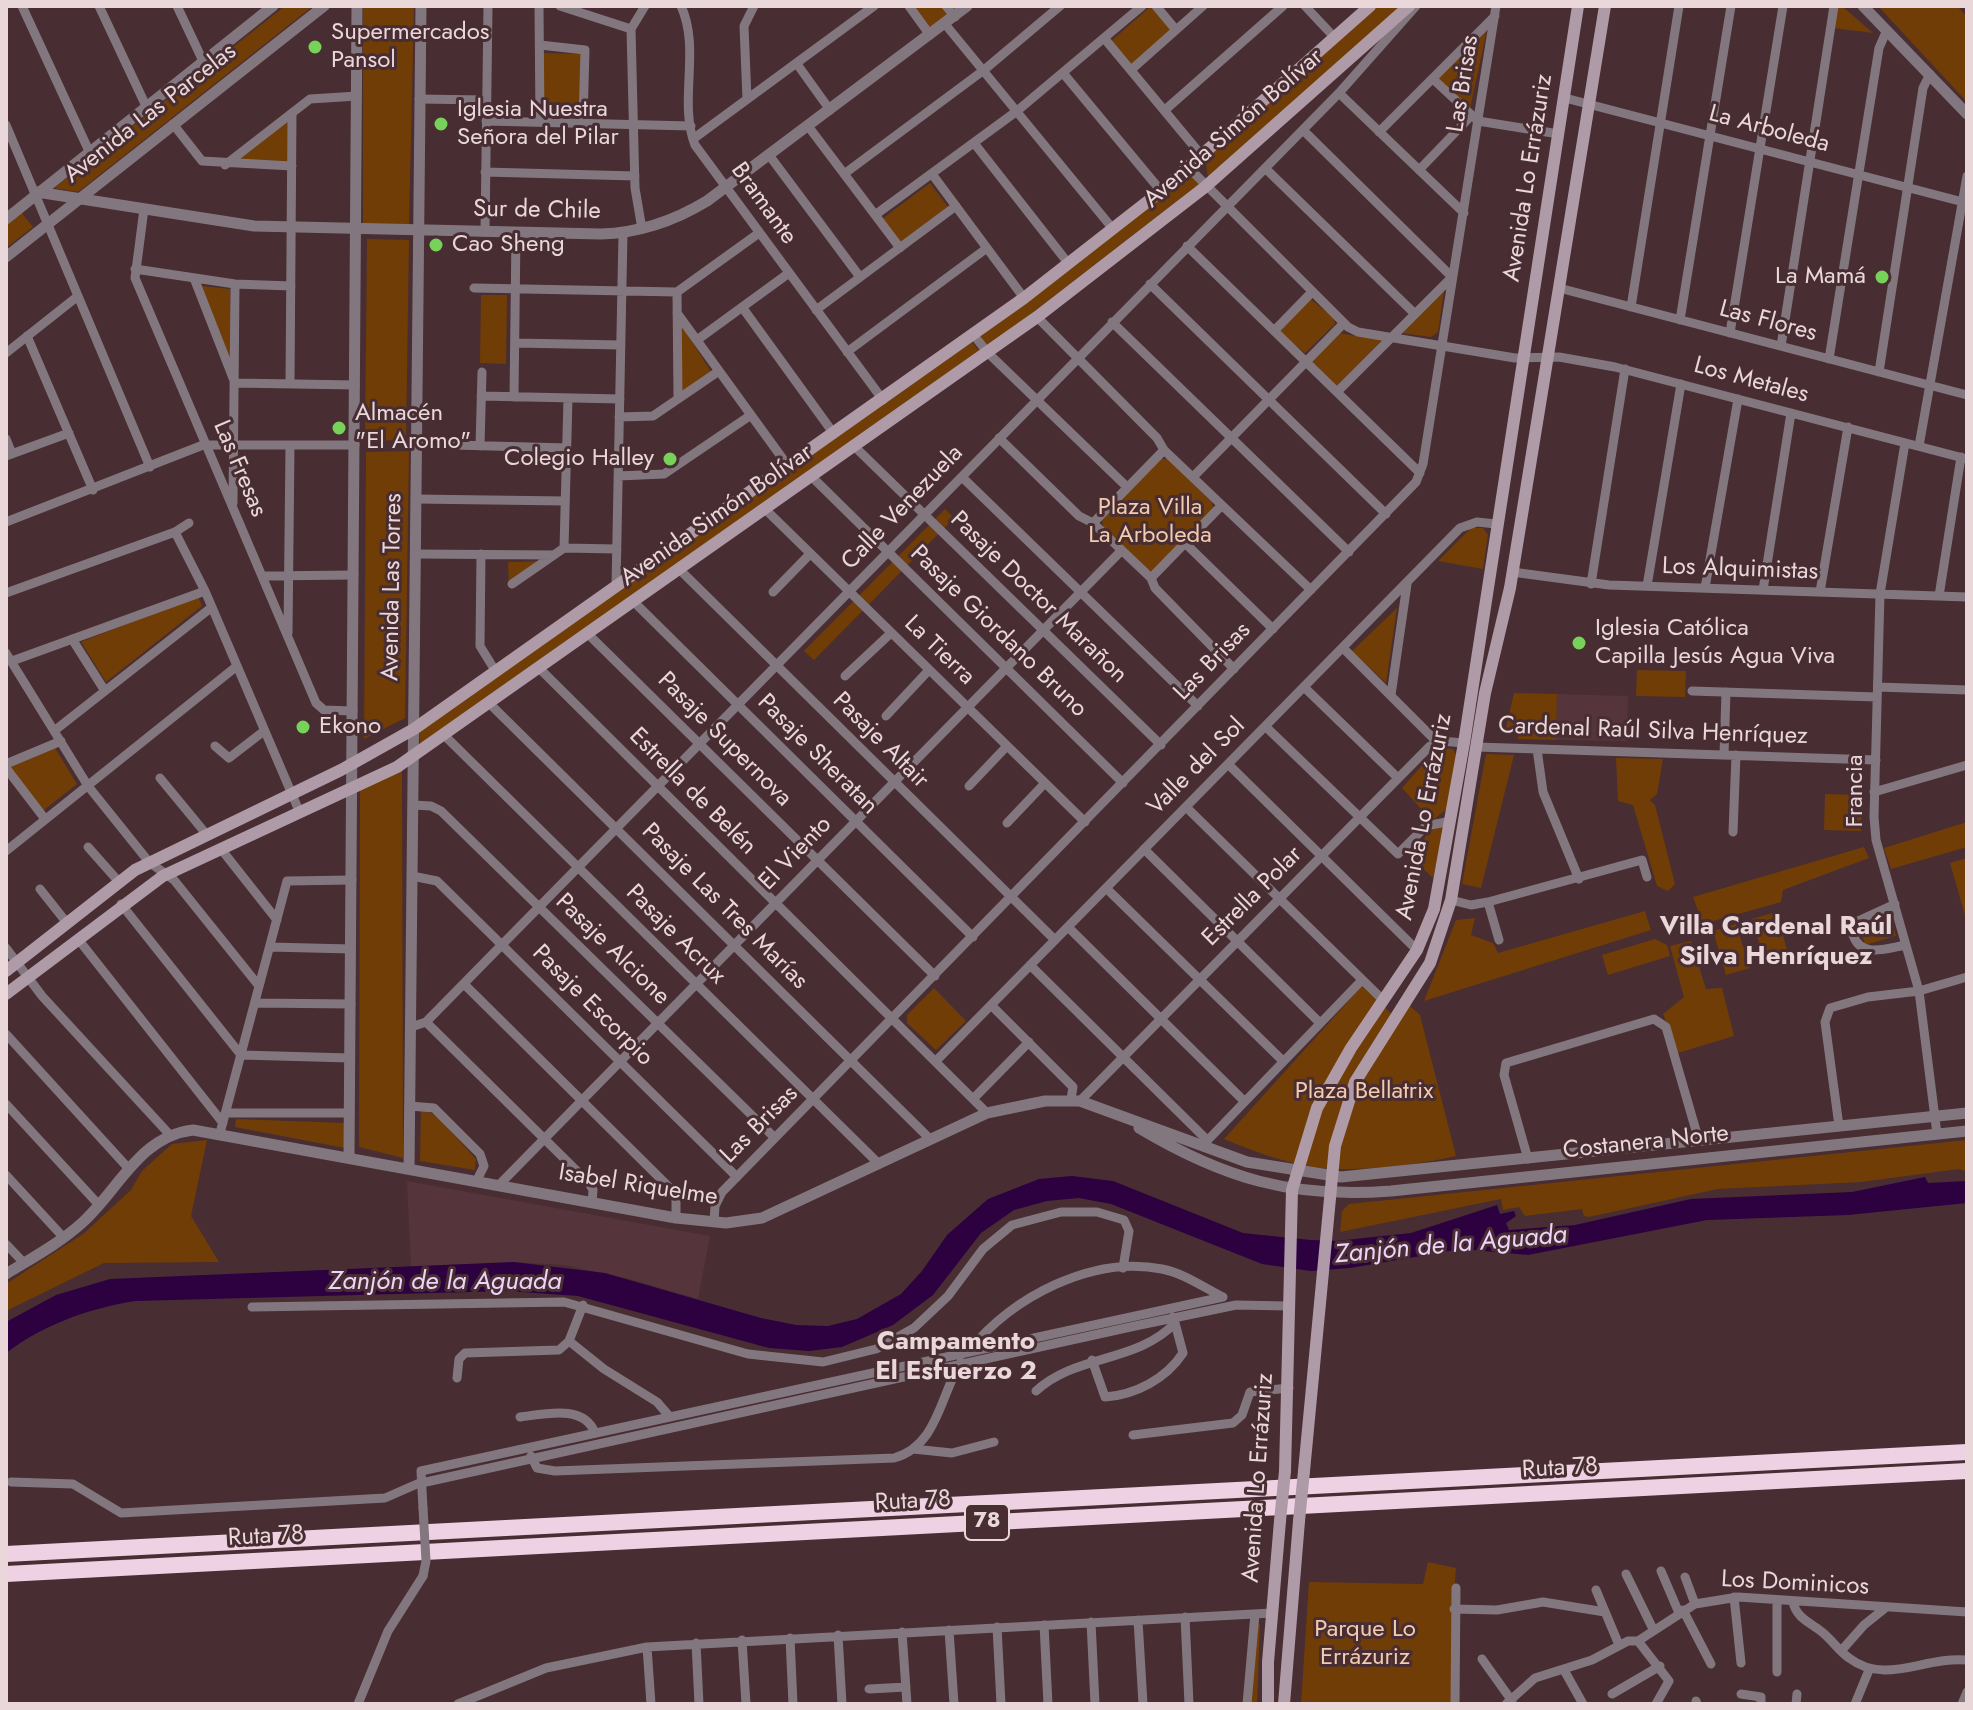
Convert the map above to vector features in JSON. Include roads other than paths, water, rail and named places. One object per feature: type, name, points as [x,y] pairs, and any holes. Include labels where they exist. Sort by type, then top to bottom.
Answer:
[{"type":"highway","name":"Ruta 78","points":[[6,1554],[1967,1452]]},
{"type":"highway","name":"Ruta 78","points":[[6,1574],[1967,1471]]},
{"type":"main road","name":"Avenida Simón Bolívar","points":[[6,971],[149,862],[292,794],[414,729],[883,400],[1024,298],[1161,191],[1370,6]]},
{"type":"main road","name":"Avenida Simón Bolívar","points":[[6,994],[121,904],[163,876],[352,791],[413,756],[588,634],[1037,317],[1205,187],[1409,6]]},
{"type":"main road","name":"Avenida Lo Errázuriz","points":[[1268,1704],[1289,1388],[1288,1282],[1292,1190],[1311,1122],[1327,1089],[1417,950],[1434,909],[1464,743],[1578,6]]},
{"type":"main road","name":"Avenida Lo Errázuriz","points":[[1284,1704],[1325,1229],[1339,1130],[1352,1090],[1430,963],[1451,900],[1477,747],[1512,572],[1605,6]]},
{"type":"street","points":[[22,6],[89,151]]},
{"type":"street","points":[[99,6],[146,106]]},
{"type":"street","points":[[177,6],[203,61]]},
{"type":"street","name":"Avenida Las Parcelas","points":[[6,219],[203,61],[258,11],[273,6]]},
{"type":"street","name":"Avenida Las Parcelas","points":[[6,257],[324,6]]},
{"type":"street","name":"Avenida Las Torres","points":[[349,1155],[357,6]]},
{"type":"street","name":"Avenida Las Torres","points":[[409,1168],[421,6]]},
{"type":"street","points":[[485,232],[488,6]]},
{"type":"street","points":[[539,6],[540,122]]},
{"type":"street","points":[[560,6],[631,29]]},
{"type":"street","points":[[642,229],[636,206],[631,29],[645,6]]},
{"type":"street","name":"Bramante","points":[[681,6],[688,31],[693,139],[883,400]]},
{"type":"street","points":[[747,99],[744,26],[754,6]]},
{"type":"street","points":[[693,139],[874,6]]},
{"type":"street","points":[[909,6],[930,35]]},
{"type":"street","points":[[946,6],[950,20],[984,70],[1113,229]]},
{"type":"street","name":"Sur de Chile","points":[[37,192],[237,224],[516,233],[623,233],[688,212],[967,6]]},
{"type":"street","points":[[844,174],[984,70],[1060,6]]},
{"type":"street","points":[[875,215],[1017,111],[1142,6]]},
{"type":"street","points":[[1156,6],[1176,30]]},
{"type":"street","points":[[1131,70],[1203,6]]},
{"type":"street","points":[[1165,110],[1283,6]]},
{"type":"street","points":[[1305,6],[1335,38]]},
{"type":"street","name":"Calle Venezuela","points":[[411,1027],[426,1022],[464,984],[1303,130],[1416,6]]},
{"type":"street","points":[[1631,307],[1679,6]]},
{"type":"street","points":[[1680,320],[1731,6]]},
{"type":"street","points":[[1730,333],[1783,6]]},
{"type":"street","points":[[1781,346],[1834,6]]},
{"type":"street","points":[[1863,6],[1967,114]]},
{"type":"street","points":[[1379,132],[1495,11]]},
{"type":"street","name":"Las Brisas","points":[[714,1222],[719,1196],[1386,514],[1420,473],[1464,213],[1475,118],[1495,11]]},
{"type":"street","points":[[1829,359],[1880,42],[1887,30]]},
{"type":"street","points":[[1104,38],[1202,156]]},
{"type":"street","points":[[540,45],[585,50],[583,123]]},
{"type":"street","points":[[797,64],[830,110]]},
{"type":"street","points":[[1063,73],[1161,191]]},
{"type":"street","points":[[1879,372],[1923,88],[1930,74]]},
{"type":"street","points":[[1433,79],[1475,118],[1559,134]]},
{"type":"street","points":[[1339,93],[1464,213]]},
{"type":"street","points":[[225,165],[315,97],[357,96]]},
{"type":"street","name":"La Arboleda","points":[[1565,98],[1963,202]]},
{"type":"street","points":[[419,99],[486,100]]},
{"type":"street","points":[[290,384],[292,113]]},
{"type":"street","points":[[1419,170],[1475,118]]},
{"type":"street","points":[[486,121],[691,126]]},
{"type":"street","points":[[173,124],[202,161],[225,165],[292,166]]},
{"type":"street","points":[[6,125],[37,192],[47,223],[150,467]]},
{"type":"street","points":[[808,126],[900,248]]},
{"type":"street","points":[[1303,130],[1452,277],[1337,392]]},
{"type":"street","points":[[974,143],[1068,263]]},
{"type":"street","points":[[769,155],[860,277]]},
{"type":"street","points":[[1188,167],[1344,323],[1193,477]]},
{"type":"street","points":[[1265,168],[1415,314]]},
{"type":"street","points":[[485,172],[635,176]]},
{"type":"street","points":[[932,174],[1024,298]]},
{"type":"street","points":[[1919,446],[1967,176]]},
{"type":"street","points":[[816,310],[956,206]]},
{"type":"street","name":"Las Fresas","points":[[144,209],[135,278],[317,706],[324,710],[353,711]]},
{"type":"street","points":[[514,397],[516,233]]},
{"type":"street","points":[[616,586],[623,233]]},
{"type":"street","points":[[474,288],[677,292],[759,233]]},
{"type":"street","points":[[1187,246],[1420,473]]},
{"type":"street","points":[[847,352],[987,248]]},
{"type":"street","points":[[135,269],[235,284],[291,286]]},
{"type":"street","points":[[697,340],[789,273]]},
{"type":"street","points":[[194,278],[235,383]]},
{"type":"street","points":[[233,506],[235,284]]},
{"type":"street","points":[[1150,284],[1386,514]]},
{"type":"street","name":"Las Flores","points":[[1559,288],[1967,395]]},
{"type":"street","points":[[677,292],[678,399]]},
{"type":"street","points":[[1274,331],[1312,292]]},
{"type":"street","points":[[6,353],[78,296]]},
{"type":"street","points":[[742,307],[834,434]]},
{"type":"street","points":[[677,313],[788,466]]},
{"type":"street","points":[[1037,317],[1157,438],[1164,450],[1311,590]]},
{"type":"street","points":[[1112,322],[1349,552]]},
{"type":"street","name":"Los Metales","points":[[1344,323],[1364,334],[1625,369],[1964,458]]},
{"type":"street","points":[[973,334],[987,352],[1126,486]]},
{"type":"street","points":[[27,336],[93,490]]},
{"type":"street","points":[[515,343],[621,345]]},
{"type":"street","points":[[1591,584],[1625,369]]},
{"type":"street","points":[[619,417],[650,417],[719,371]]},
{"type":"street","points":[[480,446],[482,372]]},
{"type":"street","points":[[235,383],[355,385]]},
{"type":"street","points":[[1647,586],[1681,384]]},
{"type":"street","points":[[481,396],[620,399]]},
{"type":"street","points":[[564,548],[568,398]]},
{"type":"street","points":[[1705,588],[1738,399]]},
{"type":"street","points":[[1763,590],[1791,413]]},
{"type":"street","points":[[618,476],[664,474],[751,415]]},
{"type":"street","points":[[1820,592],[1848,427]]},
{"type":"street","points":[[6,439],[9,455],[69,433]]},
{"type":"street","points":[[999,438],[1079,516],[1093,523],[1120,552],[1151,578],[1155,588],[1234,669]]},
{"type":"street","name":"Francia","points":[[1905,443],[1880,594],[1875,834],[1919,991],[1937,1134]]},
{"type":"street","points":[[416,444],[567,448]]},
{"type":"street","points":[[6,522],[207,445],[355,445]]},
{"type":"street","points":[[288,636],[290,445]]},
{"type":"street","name":"Pasaje Doctor Marañon","points":[[854,446],[1161,745]]},
{"type":"street","points":[[1093,523],[1164,450]]},
{"type":"street","points":[[1939,596],[1964,458]]},
{"type":"street","name":"Pasaje Giordano Bruno","points":[[811,476],[1123,783]]},
{"type":"street","points":[[962,477],[1198,706]]},
{"type":"street","points":[[416,499],[565,501]]},
{"type":"street","points":[[1151,578],[1221,506]]},
{"type":"street","name":"La Tierra","points":[[765,509],[1085,822]]},
{"type":"street","name":"Valle del Sol","points":[[936,1061],[1464,525],[1477,522],[1496,524]]},
{"type":"street","points":[[6,593],[175,532],[189,523]]},
{"type":"street","points":[[175,532],[205,591],[300,813]]},
{"type":"street","points":[[1186,544],[1273,629]]},
{"type":"street","points":[[512,584],[564,548],[617,549]]},
{"type":"street","name":"El Viento","points":[[499,1185],[1120,552]]},
{"type":"street","points":[[416,554],[554,555]]},
{"type":"street","points":[[481,554],[480,646],[496,672]]},
{"type":"street","points":[[773,592],[810,554]]},
{"type":"street","name":"Pasaje Altair","points":[[679,569],[1055,940]]},
{"type":"street","name":"Los Alquimistas","points":[[1512,572],[1591,584],[1967,597]]},
{"type":"street","points":[[262,576],[354,575]]},
{"type":"street","points":[[1391,695],[1407,582]]},
{"type":"street","points":[[205,591],[72,639],[9,657],[88,786],[149,862],[163,876],[174,880],[259,986]]},
{"type":"street","name":"Pasaje Sheratan","points":[[633,601],[973,937]]},
{"type":"street","points":[[54,731],[212,607]]},
{"type":"street","points":[[845,676],[891,633]]},
{"type":"street","name":"Pasaje Supernova","points":[[588,634],[935,976]]},
{"type":"street","points":[[72,639],[105,691]]},
{"type":"street","points":[[1343,648],[1437,742],[1464,743]]},
{"type":"street","points":[[6,851],[237,666]]},
{"type":"street","name":"Estrella de Belén","points":[[539,668],[987,1113]]},
{"type":"street","points":[[886,716],[929,670]]},
{"type":"street","points":[[1304,687],[1398,778]]},
{"type":"street","points":[[1692,691],[1967,690]]},
{"type":"street","points":[[1724,755],[1726,692]]},
{"type":"street","name":"Pasaje Las Tres Marías","points":[[489,703],[930,1139]]},
{"type":"street","points":[[1265,726],[1398,854],[1426,826],[1451,821]]},
{"type":"street","points":[[215,746],[229,758],[264,731]]},
{"type":"street","name":"Pasaje Acrux","points":[[444,735],[879,1164]]},
{"type":"street","points":[[45,819],[6,766],[61,741]]},
{"type":"street","name":"Estrella Polar","points":[[1075,1100],[1123,1058],[1437,742]]},
{"type":"street","points":[[969,786],[1007,746]]},
{"type":"street","name":"Cardenal Raúl Silva Henríquez","points":[[1477,747],[1876,760]]},
{"type":"street","points":[[1537,749],[1543,792],[1579,879]]},
{"type":"street","points":[[1733,832],[1736,755]]},
{"type":"street","points":[[1228,764],[1417,950]]},
{"type":"street","points":[[1874,792],[1967,765]]},
{"type":"street","points":[[160,778],[207,835]]},
{"type":"street","points":[[1007,823],[1045,783]]},
{"type":"street","name":"Pasaje Alcione","points":[[413,805],[431,806],[441,811],[775,1138]]},
{"type":"street","points":[[1186,807],[1384,1001]]},
{"type":"street","points":[[88,847],[119,882]]},
{"type":"street","points":[[221,849],[277,920]]},
{"type":"street","points":[[1144,849],[1320,1023]]},
{"type":"street","points":[[1451,900],[1471,905],[1488,902],[1642,860],[1647,877]]},
{"type":"street","name":"Pasaje Escorpio","points":[[412,876],[434,879],[737,1177]]},
{"type":"street","points":[[223,1123],[287,881],[352,880]]},
{"type":"street","points":[[1106,888],[1283,1061]]},
{"type":"street","points":[[40,889],[67,923]]},
{"type":"street","points":[[1488,902],[1499,940]]},
{"type":"street","points":[[121,904],[241,1055],[350,1058]]},
{"type":"street","points":[[1895,904],[1858,921],[1853,935],[1860,946],[1869,951],[1906,945]]},
{"type":"street","points":[[1068,927],[1244,1101]]},
{"type":"street","points":[[78,939],[223,1123]]},
{"type":"street","points":[[270,947],[351,949]]},
{"type":"street","points":[[6,948],[170,1135],[146,1150],[99,1205],[64,1238],[6,1274]]},
{"type":"street","points":[[1030,965],[1205,1143],[1362,980]]},
{"type":"street","points":[[1839,1126],[1825,1022],[1828,1011],[1868,997],[1919,991],[1967,977]]},
{"type":"street","points":[[464,984],[676,1194],[676,1218]]},
{"type":"street","points":[[255,1003],[351,1004]]},
{"type":"street","points":[[991,1005],[1074,1087],[1075,1100]]},
{"type":"street","points":[[1528,1159],[1504,1075],[1506,1063],[1654,1019],[1666,1027],[1699,1141]]},
{"type":"street","points":[[426,1022],[591,1185],[592,1203]]},
{"type":"street","points":[[6,1034],[129,1169]]},
{"type":"street","points":[[973,1099],[1029,1042]]},
{"type":"street","name":"Isabel Riquelme","points":[[170,1135],[223,1123],[349,1155],[592,1203],[676,1218],[714,1222],[749,1221],[771,1215],[987,1113],[1019,1105],[1075,1100],[1205,1143],[1247,1162],[1331,1177]]},
{"type":"street","points":[[6,1104],[99,1205]]},
{"type":"street","points":[[410,1106],[434,1108],[480,1154],[484,1166],[477,1180]]},
{"type":"street","points":[[223,1123],[350,1113]]},
{"type":"street","name":"Costanera Norte","points":[[1331,1177],[1967,1113]]},
{"type":"street","name":"Isabel Riquelme","points":[[1122,1117],[1222,1171],[1292,1190],[1329,1194]]},
{"type":"street","name":"Costanera Norte","points":[[1329,1194],[1391,1191],[1967,1131]]},
{"type":"street","points":[[6,1175],[64,1238]]},
{"type":"street","points":[[252,1307],[534,1300],[583,1305],[748,1354],[823,1362],[862,1355],[914,1328],[939,1306],[999,1234],[1037,1216],[1090,1211],[1120,1218],[1129,1227],[1123,1268]]},
{"type":"street","points":[[6,1244],[24,1263]]},
{"type":"street","points":[[913,1449],[936,1420],[959,1365],[969,1351],[996,1323],[1034,1297],[1075,1278],[1123,1268],[1167,1270],[1236,1305]]},
{"type":"street","points":[[11,1482],[73,1484],[111,1510],[126,1513],[378,1499],[422,1483],[530,1454],[684,1419],[726,1404],[959,1365],[1173,1317],[1223,1297]]},
{"type":"street","points":[[457,1378],[459,1361],[465,1353],[548,1353],[563,1348],[569,1341],[583,1305]]},
{"type":"street","points":[[358,1704],[388,1631],[423,1576],[426,1561],[421,1471],[530,1454],[595,1433],[635,1430],[670,1417],[684,1419],[730,1415],[969,1351],[1236,1305],[1288,1306]]},
{"type":"street","points":[[1092,1360],[1105,1397],[1144,1387],[1162,1375],[1183,1353],[1173,1317]]},
{"type":"street","points":[[1036,1391],[1057,1375],[1092,1360],[1144,1347],[1173,1317]]},
{"type":"street","points":[[569,1341],[604,1369],[657,1402],[670,1417]]},
{"type":"street","points":[[1133,1435],[1233,1423],[1242,1415],[1250,1392],[1289,1388]]},
{"type":"street","points":[[726,1404],[730,1415]]},
{"type":"street","points":[[520,1417],[575,1414],[588,1420],[595,1433]]},
{"type":"street","points":[[530,1454],[533,1465],[544,1469],[589,1471],[887,1459],[913,1449],[952,1453],[994,1442]]},
{"type":"street","points":[[1661,1571],[1711,1664]]},
{"type":"street","points":[[1626,1574],[1653,1629]]},
{"type":"street","points":[[1685,1577],[1695,1604]]},
{"type":"street","points":[[1455,1704],[1456,1588]]},
{"type":"street","points":[[1596,1590],[1619,1645]]},
{"type":"street","points":[[1734,1597],[1741,1663]]},
{"type":"street","name":"Los Dominicos","points":[[1510,1702],[1527,1683],[1619,1645],[1638,1641],[1695,1604],[1734,1597],[1967,1612]]},
{"type":"street","points":[[1777,1601],[1777,1672]]},
{"type":"street","points":[[1454,1609],[1486,1611],[1543,1602],[1605,1612]]},
{"type":"street","points":[[1793,1602],[1799,1615],[1869,1670],[1885,1673],[1937,1659],[1967,1660]]},
{"type":"street","points":[[1841,1651],[1864,1625],[1884,1609]]},
{"type":"street","points":[[458,1704],[546,1668],[647,1647],[1272,1613]]},
{"type":"street","points":[[1247,1704],[1255,1614]]},
{"type":"street","points":[[1185,1617],[1189,1704]]},
{"type":"street","points":[[1138,1620],[1143,1704]]},
{"type":"street","points":[[1091,1622],[1095,1704]]},
{"type":"street","points":[[1044,1625],[1048,1704]]},
{"type":"street","points":[[997,1627],[1001,1704]]},
{"type":"street","points":[[949,1630],[954,1704]]},
{"type":"street","points":[[902,1632],[907,1704]]},
{"type":"street","points":[[838,1635],[842,1704]]},
{"type":"street","points":[[790,1638],[793,1704]]},
{"type":"street","points":[[742,1640],[746,1704]]},
{"type":"street","points":[[1638,1641],[1660,1666],[1669,1685],[1656,1704]]},
{"type":"street","points":[[696,1643],[699,1704]]},
{"type":"street","points":[[647,1647],[651,1704]]},
{"type":"street","points":[[1482,1659],[1510,1702]]},
{"type":"street","points":[[1612,1694],[1660,1666]]},
{"type":"street","points":[[1564,1670],[1583,1704]]},
{"type":"street","points":[[1855,1704],[1869,1670]]},
{"type":"street","points":[[869,1689],[906,1687]]},
{"type":"street","points":[[1962,1704],[1967,1692]]},
{"type":"street","points":[[1741,1694],[1761,1697],[1761,1704]]},
{"type":"water","name":"Zanjón de la Aguada","points":[[1072,1176],[1113,1181],[1243,1233],[1336,1241],[1411,1233],[1497,1205],[1500,1214],[1514,1211],[1516,1216],[1506,1223],[1509,1230],[1575,1225],[1691,1199],[1852,1192],[1925,1177],[1928,1183],[1967,1181],[1967,1203],[1848,1215],[1707,1220],[1528,1255],[1462,1249],[1350,1268],[1311,1271],[1262,1264],[1111,1204],[1079,1198],[1047,1201],[1014,1210],[981,1233],[933,1295],[893,1325],[842,1347],[809,1351],[769,1348],[578,1296],[508,1291],[135,1301],[67,1319],[6,1353],[6,1322],[56,1295],[110,1279],[514,1262],[605,1273],[761,1318],[796,1325],[828,1326],[857,1319],[901,1294],[922,1271],[947,1235],[988,1199],[1039,1179]]},
{"type":"place","name":"Supermercados Pansol","points":[[315,47]]},
{"type":"place","name":"Iglesia Nuestra Señora del Pilar","points":[[441,124]]},
{"type":"place","name":"Cao Sheng","points":[[436,245]]},
{"type":"place","name":"La Mamá","points":[[1882,277]]},
{"type":"place","name":"Almacén \"El Aromo\"","points":[[339,428]]},
{"type":"place","name":"Colegio Halley","points":[[670,459]]},
{"type":"place","name":"Iglesia Católica Capilla Jesús Agua Viva","points":[[1579,643]]},
{"type":"place","name":"Ekono","points":[[303,727]]},
{"type":"district","name":"Villa Cardenal Raúl Silva Henríquez","points":[[1776,943]]},
{"type":"district","name":"Campamento El Esfuerzo 2","points":[[956,1358]]},
{"type":"park label","name":"Plaza Villa La Arboleda","points":[[1150,522]]},
{"type":"park label","name":"Plaza Bellatrix","points":[[1364,1092]]},
{"type":"park label","name":"Parque Lo Errázuriz","points":[[1365,1644]]}]
